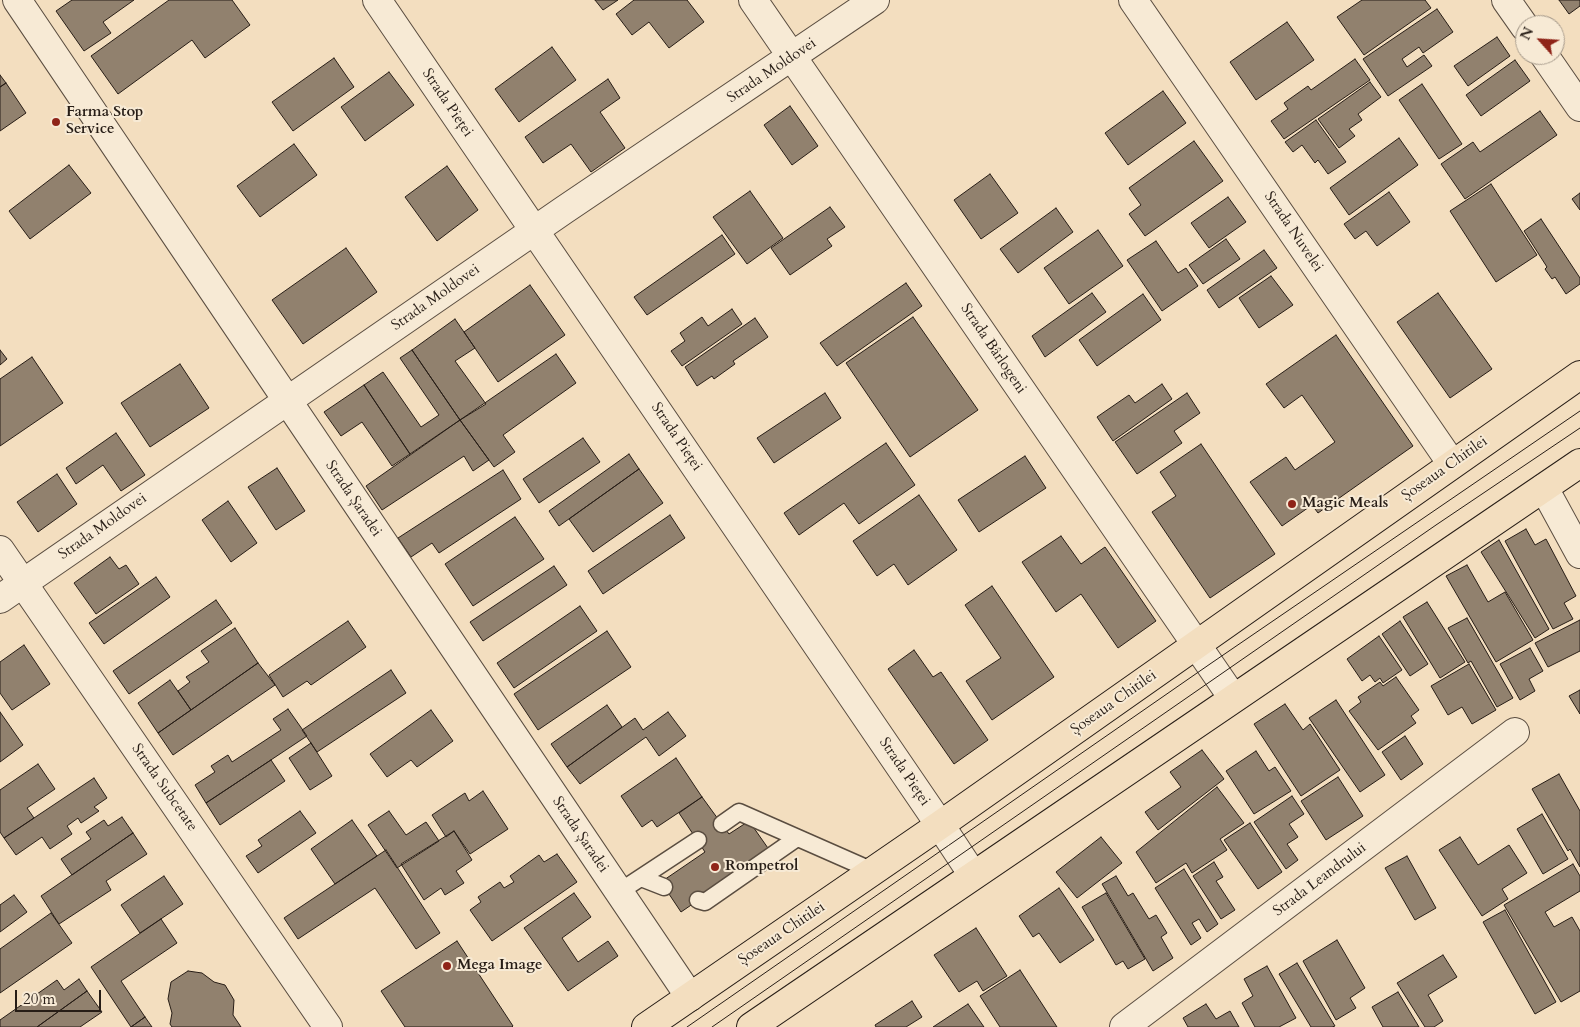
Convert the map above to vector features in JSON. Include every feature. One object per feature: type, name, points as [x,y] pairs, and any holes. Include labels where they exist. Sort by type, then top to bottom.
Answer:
[{"type":"main road","name":"Șoseaua Chitilei","points":[[646,1027],[940,825],[1580,375]]},
{"type":"main road","points":[[751,1027],[1580,463]]},
{"type":"street","name":"Strada Șaradei","points":[[17,0],[287,400],[630,885],[690,997]]},
{"type":"street","name":"Strada Pieței","points":[[376,0],[973,875]]},
{"type":"street","name":"Strada Bârlogeni","points":[[753,0],[1233,698]]},
{"type":"street","name":"Strada Moldovei","points":[[0,599],[534,230],[875,0]]},
{"type":"street","name":"Strada Nuvelei","points":[[1133,0],[1452,464]]},
{"type":"street","points":[[1506,0],[1517,15]]},
{"type":"street","points":[[1551,65],[1580,107]]},
{"type":"street","points":[[1544,488],[1580,554]]},
{"type":"street","name":"Strada Subcetate","points":[[0,550],[328,1027]]},
{"type":"street","name":"Strada Leandrului","points":[[1124,1027],[1515,732]]},
{"type":"lane","points":[[722,824],[739,812],[873,871]]},
{"type":"lane","points":[[698,900],[705,902],[797,838]]},
{"type":"lane","points":[[630,885],[698,840]]},
{"type":"lane","points":[[630,885],[664,887]]},
{"type":"building","points":[[72,0],[134,0],[103,22],[111,33],[84,51],[56,11]]},
{"type":"building","points":[[169,0],[232,0],[250,25],[205,58],[192,40],[118,94],[91,56]]},
{"type":"building","points":[[595,0],[618,0],[603,10]]},
{"type":"building","points":[[634,0],[687,0],[704,22],[669,48],[649,22],[632,35],[616,14]]},
{"type":"building","points":[[1362,0],[1425,0],[1431,8],[1364,55],[1337,17]]},
{"type":"building","points":[[1559,0],[1580,0],[1580,6],[1569,14]]},
{"type":"building","points":[[1437,9],[1453,32],[1423,53],[1419,47],[1402,59],[1407,67],[1424,55],[1432,66],[1388,96],[1363,59]]},
{"type":"building","points":[[1287,22],[1314,60],[1256,100],[1230,62]]},
{"type":"building","points":[[1497,37],[1510,56],[1468,86],[1454,66]]},
{"type":"building","points":[[552,47],[576,80],[519,122],[495,89]]},
{"type":"building","points":[[334,58],[354,87],[293,131],[272,102]]},
{"type":"building","points":[[1355,59],[1370,80],[1284,139],[1271,121],[1288,109],[1284,103],[1308,86],[1311,90]]},
{"type":"building","points":[[1515,60],[1515,65],[1519,65],[1530,81],[1481,116],[1466,95]]},
{"type":"building","points":[[389,72],[414,105],[365,141],[341,107]]},
{"type":"building","points":[[0,75],[6,83],[0,87]]},
{"type":"building","points":[[608,79],[620,98],[600,112],[625,148],[591,172],[571,144],[543,163],[525,137]]},
{"type":"building","points":[[1370,82],[1381,97],[1358,114],[1362,120],[1349,129],[1355,136],[1339,148],[1318,119]]},
{"type":"building","points":[[6,83],[26,113],[0,131],[0,87]]},
{"type":"building","points":[[1422,84],[1462,144],[1439,159],[1399,100]]},
{"type":"building","points":[[1163,91],[1186,123],[1128,165],[1105,133]]},
{"type":"building","points":[[790,106],[818,146],[792,165],[764,125]]},
{"type":"building","points":[[1540,111],[1557,135],[1465,199],[1441,164],[1473,142],[1480,152]]},
{"type":"building","points":[[1316,120],[1346,162],[1328,174],[1318,160],[1315,163],[1302,145],[1293,152],[1285,142]]},
{"type":"building","points":[[1399,138],[1418,165],[1349,215],[1330,188]]},
{"type":"building","points":[[1194,141],[1223,181],[1145,236],[1129,214],[1141,205],[1129,188]]},
{"type":"building","points":[[294,144],[317,175],[260,217],[237,186]]},
{"type":"building","points":[[69,165],[91,193],[30,239],[9,211]]},
{"type":"building","points":[[447,166],[478,210],[437,241],[405,197]]},
{"type":"building","points":[[990,174],[1018,213],[981,239],[954,200]]},
{"type":"building","points":[[1491,184],[1537,255],[1496,282],[1450,211]]},
{"type":"building","points":[[750,191],[783,238],[747,264],[713,217]]},
{"type":"building","points":[[1389,192],[1410,222],[1377,246],[1366,231],[1355,239],[1344,224]]},
{"type":"building","points":[[1580,193],[1580,210],[1572,199]]},
{"type":"building","points":[[1228,197],[1246,222],[1209,248],[1191,223]]},
{"type":"building","points":[[830,207],[845,227],[827,239],[832,246],[790,275],[771,248]]},
{"type":"building","points":[[1056,208],[1073,232],[1018,273],[1000,249]]},
{"type":"building","points":[[1541,219],[1580,278],[1580,284],[1566,294],[1555,277],[1552,279],[1545,269],[1547,267],[1524,231]]},
{"type":"building","points":[[1098,230],[1123,266],[1069,304],[1044,268]]},
{"type":"building","points":[[722,235],[735,254],[647,315],[634,297]]},
{"type":"building","points":[[1226,239],[1240,259],[1203,284],[1189,265]]},
{"type":"building","points":[[1156,241],[1178,273],[1186,268],[1198,286],[1162,311],[1127,260]]},
{"type":"building","points":[[346,248],[377,292],[303,344],[272,300]]},
{"type":"building","points":[[1264,250],[1277,268],[1219,308],[1207,290]]},
{"type":"building","points":[[1271,276],[1293,305],[1259,328],[1239,298]]},
{"type":"building","points":[[906,283],[922,306],[837,366],[820,343]]},
{"type":"building","points":[[530,285],[565,335],[498,382],[464,332]]},
{"type":"building","points":[[1092,293],[1106,312],[1045,357],[1032,336]]},
{"type":"building","points":[[1438,293],[1492,369],[1450,398],[1397,322]]},
{"type":"building","points":[[1143,294],[1161,320],[1097,366],[1079,340]]},
{"type":"building","points":[[732,309],[742,324],[682,366],[671,351],[685,341],[680,333],[702,317],[708,326]]},
{"type":"building","points":[[913,317],[978,410],[910,457],[846,363]]},
{"type":"building","points":[[755,318],[768,337],[733,361],[735,364],[714,379],[712,376],[697,386],[685,367]]},
{"type":"building","points":[[455,319],[475,348],[455,361],[486,404],[460,420],[412,350]]},
{"type":"building","points":[[1336,335],[1413,446],[1318,513],[1312,505],[1282,526],[1250,482],[1286,457],[1295,470],[1335,442],[1302,395],[1284,408],[1266,384]]},
{"type":"building","points":[[0,350],[7,359],[0,365]]},
{"type":"building","points":[[412,350],[460,420],[410,454],[364,385],[383,372],[421,427],[439,415],[400,358]]},
{"type":"building","points":[[556,354],[576,383],[503,435],[515,452],[494,467],[460,420]]},
{"type":"building","points":[[32,357],[63,403],[0,446],[0,379]]},
{"type":"building","points":[[180,364],[209,408],[150,447],[121,403]]},
{"type":"building","points":[[1162,384],[1172,399],[1113,441],[1097,417],[1129,395],[1135,403]]},
{"type":"building","points":[[364,385],[410,454],[392,466],[362,422],[341,436],[324,412]]},
{"type":"building","points":[[825,393],[841,418],[774,463],[757,438]]},
{"type":"building","points":[[1187,393],[1200,413],[1174,431],[1182,443],[1137,474],[1115,442]]},
{"type":"building","points":[[460,420],[489,460],[473,471],[464,456],[382,510],[366,486]]},
{"type":"building","points":[[116,433],[145,475],[121,491],[103,465],[76,484],[66,468]]},
{"type":"building","points":[[583,438],[600,462],[539,503],[523,479]]},
{"type":"building","points":[[886,443],[915,485],[859,524],[844,503],[799,535],[784,513]]},
{"type":"building","points":[[1201,444],[1275,554],[1210,598],[1152,512],[1176,496],[1160,472]]},
{"type":"building","points":[[629,454],[639,469],[559,526],[549,511]]},
{"type":"building","points":[[1025,456],[1046,488],[979,532],[958,500]]},
{"type":"building","points":[[277,468],[305,511],[276,530],[248,487]]},
{"type":"building","points":[[639,469],[663,503],[593,552],[569,519]]},
{"type":"building","points":[[503,470],[521,499],[439,553],[432,543],[411,557],[398,538]]},
{"type":"building","points":[[57,474],[77,504],[38,532],[17,502]]},
{"type":"building","points":[[919,495],[957,550],[908,585],[894,564],[877,576],[853,541]]},
{"type":"building","points":[[228,501],[257,543],[231,562],[202,520]]},
{"type":"building","points":[[670,515],[685,538],[603,594],[588,571]]},
{"type":"building","points":[[515,517],[544,559],[473,606],[445,564]]},
{"type":"building","points":[[1526,529],[1535,545],[1546,539],[1576,596],[1564,603],[1573,619],[1553,629],[1505,541]]},
{"type":"building","points":[[1061,536],[1081,564],[1105,547],[1156,621],[1118,648],[1081,594],[1056,612],[1022,562]]},
{"type":"building","points":[[1499,540],[1549,629],[1535,638],[1481,552]]},
{"type":"building","points":[[110,557],[119,569],[126,565],[139,584],[96,614],[74,583]]},
{"type":"building","points":[[1467,565],[1488,602],[1505,592],[1533,640],[1496,662],[1446,576]]},
{"type":"building","points":[[554,566],[567,585],[483,641],[470,622]]},
{"type":"building","points":[[156,577],[170,597],[104,644],[89,623]]},
{"type":"building","points":[[992,586],[1054,677],[992,720],[966,681],[1001,658],[965,605]]},
{"type":"building","points":[[216,600],[232,623],[129,694],[113,671]]},
{"type":"building","points":[[1427,602],[1465,662],[1440,678],[1403,617]]},
{"type":"building","points":[[580,606],[597,631],[514,688],[497,663]]},
{"type":"building","points":[[1467,618],[1513,698],[1497,707],[1471,661],[1468,663],[1448,628]]},
{"type":"building","points":[[1580,620],[1580,651],[1548,667],[1535,643]]},
{"type":"building","points":[[348,621],[366,647],[311,685],[307,681],[283,697],[269,675]]},
{"type":"building","points":[[1400,621],[1428,664],[1410,676],[1382,634]]},
{"type":"building","points":[[235,628],[258,663],[191,710],[178,691],[190,682],[186,677],[209,662],[201,651]]},
{"type":"building","points":[[607,631],[631,667],[538,730],[514,694]]},
{"type":"building","points":[[1379,636],[1402,670],[1383,683],[1380,678],[1375,682],[1370,675],[1362,681],[1347,659]]},
{"type":"building","points":[[24,645],[50,684],[12,710],[0,693],[0,662]]},
{"type":"building","points":[[1530,648],[1543,671],[1529,679],[1535,691],[1520,700],[1500,664]]},
{"type":"building","points":[[914,650],[933,677],[941,672],[988,740],[954,764],[888,669]]},
{"type":"building","points":[[258,663],[275,685],[173,755],[158,733]]},
{"type":"building","points":[[1469,664],[1496,710],[1472,724],[1462,707],[1448,715],[1431,686]]},
{"type":"building","points":[[391,670],[406,693],[317,752],[302,730]]},
{"type":"building","points":[[1396,677],[1419,710],[1411,716],[1416,723],[1378,750],[1349,711],[1361,702],[1358,697],[1380,682],[1383,686]]},
{"type":"building","points":[[170,680],[191,710],[158,733],[138,703]]},
{"type":"building","points":[[1580,690],[1580,714],[1569,696]]},
{"type":"building","points":[[1336,700],[1385,775],[1360,792],[1309,718]]},
{"type":"building","points":[[1285,704],[1303,730],[1310,724],[1340,770],[1301,796],[1254,724]]},
{"type":"building","points":[[607,705],[622,727],[567,767],[551,744]]},
{"type":"building","points":[[288,709],[307,736],[206,803],[195,785],[215,772],[211,766],[228,755],[232,762],[281,730],[273,719]]},
{"type":"building","points":[[431,710],[453,741],[417,767],[411,760],[387,777],[370,754]]},
{"type":"building","points":[[0,712],[23,745],[0,762]]},
{"type":"building","points":[[668,712],[686,736],[659,756],[646,737],[580,784],[567,767],[635,718],[643,730]]},
{"type":"building","points":[[1405,736],[1423,764],[1401,780],[1382,752]]},
{"type":"building","points":[[311,743],[332,776],[310,790],[289,758]]},
{"type":"building","points":[[1202,750],[1224,779],[1158,830],[1145,812],[1181,787],[1170,772]]},
{"type":"building","points":[[1256,751],[1269,771],[1275,767],[1291,791],[1254,814],[1226,771]]},
{"type":"building","points":[[676,758],[702,797],[657,827],[652,820],[642,827],[621,796]]},
{"type":"building","points":[[271,760],[285,781],[220,825],[206,803]]},
{"type":"building","points":[[38,764],[55,789],[27,808],[34,818],[4,838],[0,832],[0,790]]},
{"type":"building","points":[[1559,774],[1580,811],[1580,867],[1570,849],[1568,851],[1532,789]]},
{"type":"building","points":[[1338,777],[1363,816],[1326,840],[1301,801]]},
{"type":"building","points":[[94,778],[107,798],[94,807],[99,811],[81,823],[78,818],[67,826],[72,834],[50,849],[42,837],[16,855],[4,838]]},
{"type":"building","points":[[1217,787],[1244,823],[1220,839],[1227,850],[1192,873],[1186,863],[1156,883],[1136,852]]},
{"type":"building","points":[[483,791],[508,829],[470,854],[454,831],[446,837],[432,815],[465,793],[469,801]]},
{"type":"building","points":[[1292,796],[1304,814],[1289,824],[1298,837],[1287,844],[1298,860],[1286,869],[1254,822]]},
{"type":"building","name":"Rompetrol","points":[[702,797],[729,834],[749,821],[770,851],[681,912],[661,882],[705,852],[679,813]]},
{"type":"building","points":[[300,811],[316,833],[258,873],[246,856],[262,846],[258,840]]},
{"type":"building","points":[[389,811],[406,835],[426,822],[439,841],[397,868],[368,825]]},
{"type":"building","points":[[1542,814],[1568,859],[1543,874],[1517,829]]},
{"type":"building","points":[[122,817],[133,833],[72,875],[61,859],[91,839],[86,832],[104,820],[108,826]]},
{"type":"building","points":[[352,820],[377,856],[335,884],[311,849]]},
{"type":"building","points":[[1250,823],[1282,872],[1258,889],[1224,840]]},
{"type":"building","points":[[454,831],[472,860],[456,871],[464,883],[445,895],[441,888],[424,900],[401,864]]},
{"type":"building","points":[[133,833],[147,854],[106,881],[111,890],[59,924],[41,896]]},
{"type":"building","points":[[1101,837],[1122,863],[1077,898],[1056,872]]},
{"type":"building","points":[[1460,837],[1478,865],[1509,845],[1527,873],[1502,889],[1508,899],[1482,916],[1439,850]]},
{"type":"building","points":[[386,850],[440,933],[416,949],[375,888],[298,939],[284,918]]},
{"type":"building","points":[[557,854],[577,882],[492,941],[470,910],[481,902],[478,897],[500,882],[504,888],[514,882],[510,876],[539,855],[544,862]]},
{"type":"building","points":[[1407,856],[1436,908],[1415,920],[1385,868]]},
{"type":"building","points":[[1214,862],[1223,877],[1216,881],[1235,910],[1221,919],[1193,876]]},
{"type":"building","points":[[1573,864],[1580,876],[1580,891],[1545,912],[1554,927],[1572,917],[1580,931],[1580,991],[1561,1002],[1504,905]]},
{"type":"building","points":[[1184,869],[1218,924],[1207,932],[1199,919],[1192,923],[1201,938],[1191,945],[1155,888]]},
{"type":"building","points":[[164,876],[183,904],[140,933],[121,905]]},
{"type":"building","points":[[1116,876],[1128,896],[1133,893],[1149,919],[1156,915],[1167,933],[1161,937],[1173,958],[1153,971],[1102,884]]},
{"type":"building","points":[[1059,888],[1094,940],[1060,963],[1039,933],[1033,937],[1019,916]]},
{"type":"building","points":[[574,893],[591,917],[562,938],[578,962],[608,941],[618,956],[568,991],[524,928]]},
{"type":"building","points":[[1106,893],[1145,959],[1128,969],[1123,961],[1116,965],[1082,907]]},
{"type":"building","points":[[14,895],[27,912],[0,932],[0,905]]},
{"type":"building","points":[[1505,910],[1556,1002],[1535,1014],[1483,922]]},
{"type":"building","points":[[51,913],[72,943],[0,993],[0,949]]},
{"type":"building","points":[[161,919],[177,943],[121,981],[145,1017],[131,1027],[91,967]]},
{"type":"building","points":[[976,928],[1007,976],[983,991],[977,981],[959,992],[934,955]]},
{"type":"building","points":[[1337,940],[1365,988],[1350,998],[1356,1008],[1336,1020],[1303,961]]},
{"type":"building","name":"Mega Image","points":[[457,941],[512,1027],[405,1027],[381,991]]},
{"type":"building","points":[[1443,955],[1457,977],[1428,995],[1443,1021],[1434,1027],[1425,1027],[1397,983]]},
{"type":"building","points":[[1297,963],[1335,1026],[1311,1027],[1279,974]]},
{"type":"building","points":[[1267,966],[1296,1018],[1279,1027],[1255,1027],[1242,1003],[1253,996],[1244,979]]},
{"type":"building","points":[[1020,970],[1057,1027],[1000,1027],[980,996]]},
{"type":"building","points":[[188,971],[202,973],[214,982],[225,985],[234,1000],[233,1015],[241,1027],[172,1027],[170,1024],[172,1013],[168,999],[171,982]]},
{"type":"building","points":[[79,979],[87,991],[37,1027],[0,1027],[0,1020],[57,980],[64,990]]},
{"type":"building","points":[[87,991],[102,1012],[80,1027],[37,1027]]},
{"type":"building","points":[[1398,992],[1419,1027],[1383,1027],[1372,1007]]},
{"type":"building","points":[[912,1001],[922,1017],[906,1027],[876,1027],[875,1025]]},
{"type":"building","points":[[968,1004],[984,1027],[933,1027]]},
{"type":"building","points":[[1206,1004],[1216,1019],[1230,1011],[1239,1027],[1188,1027],[1183,1018]]},
{"type":"building","points":[[145,1017],[152,1027],[131,1027]]},
{"type":"tram line","points":[[687,1027],[1210,664],[1580,411]]},
{"type":"tram line","points":[[712,1027],[1436,525],[1580,428]]},
{"type":"place","name":"Farma Stop Service","points":[[56,122]]},
{"type":"place","name":"Magic Meals","points":[[1292,504]]},
{"type":"place","name":"Rompetrol","points":[[715,867]]},
{"type":"place","name":"Mega Image","points":[[447,966]]}]
